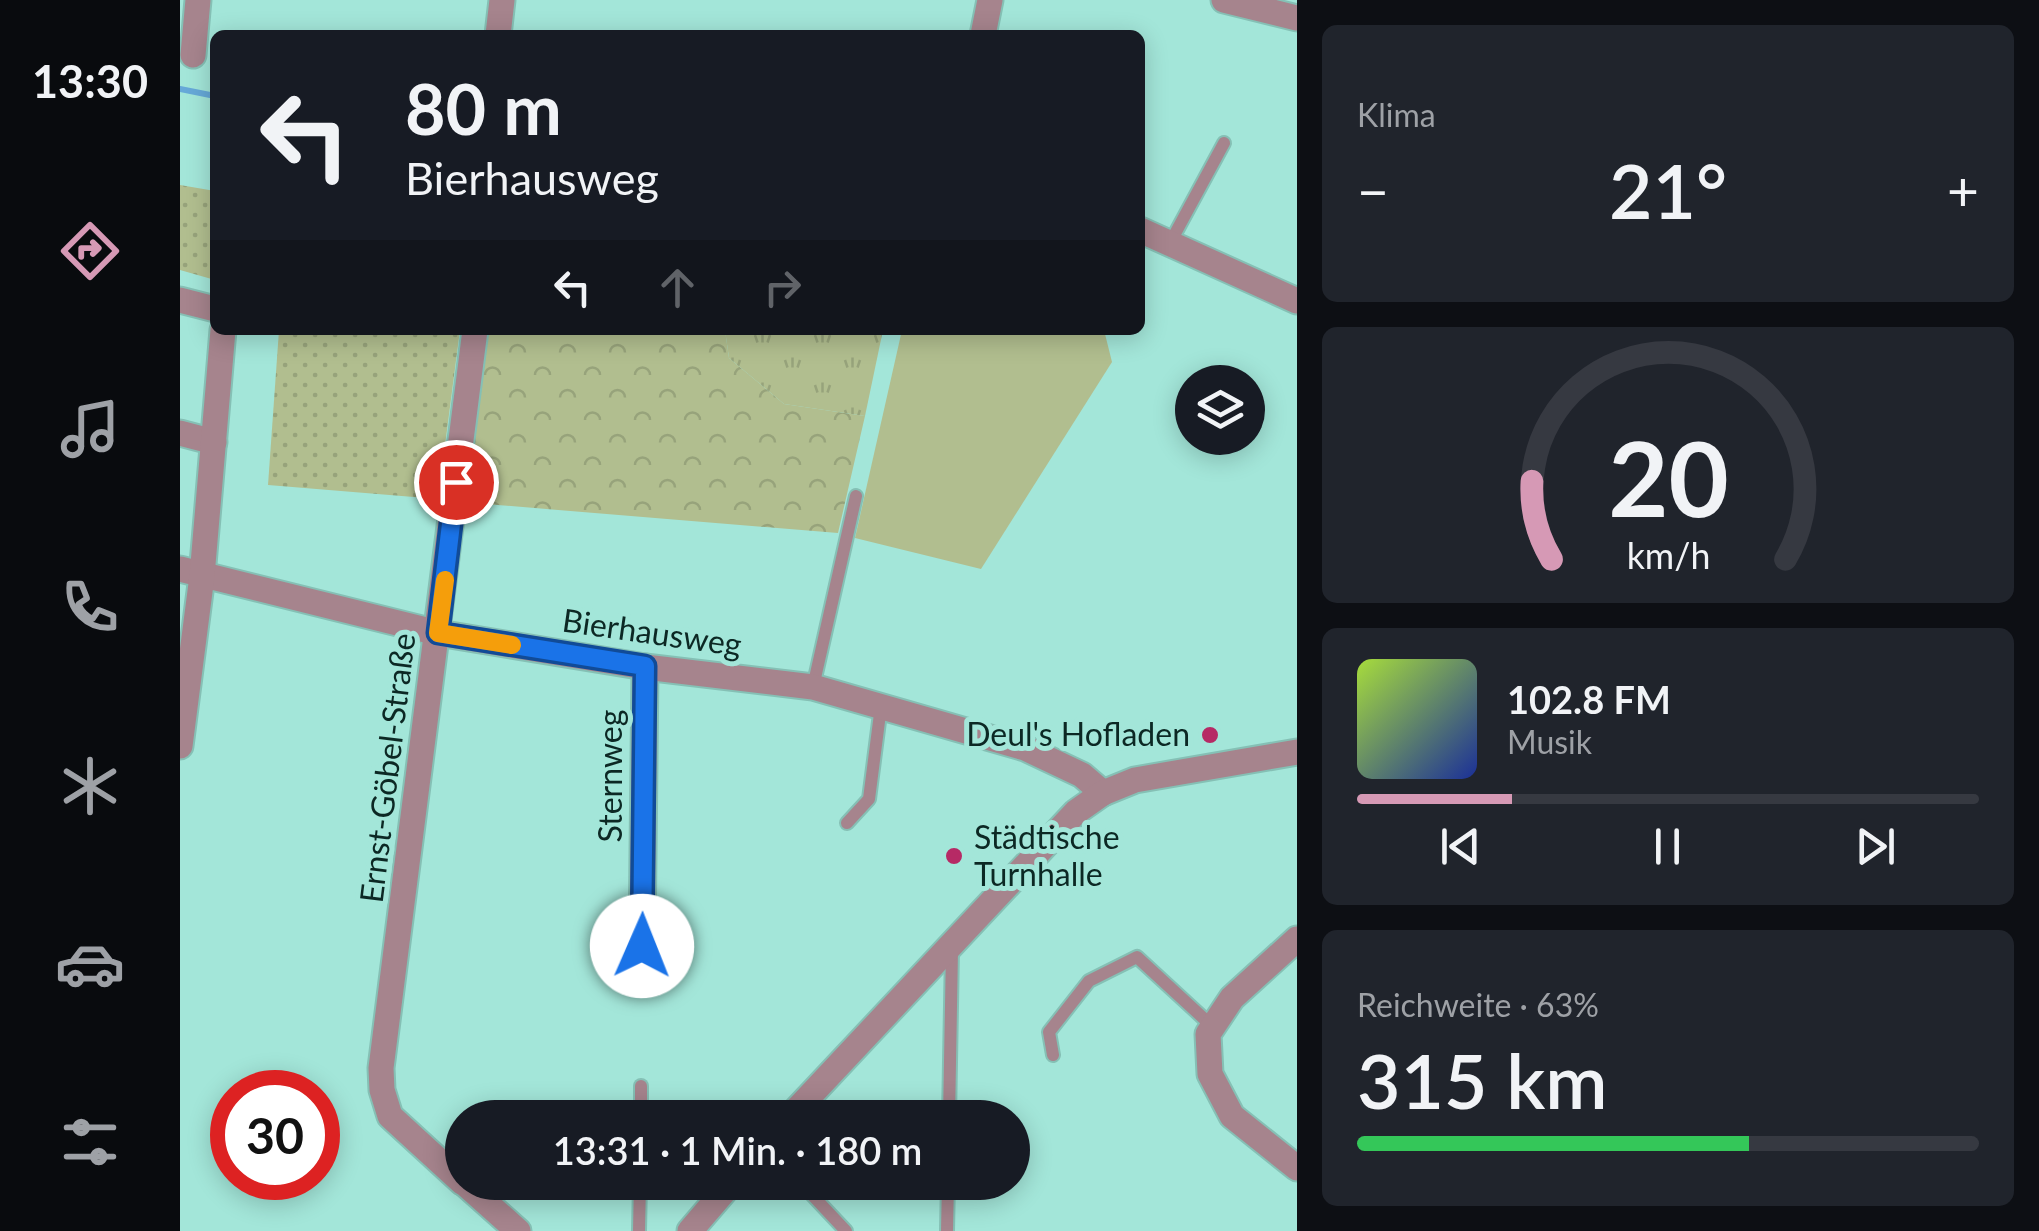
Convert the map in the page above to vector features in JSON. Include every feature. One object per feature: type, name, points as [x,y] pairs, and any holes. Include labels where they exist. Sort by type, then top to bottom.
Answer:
[{"type":"street","points":[[196,56],[198,0]]},
{"type":"street","points":[[499,30],[502,0]]},
{"type":"street","points":[[984,30],[990,0]]},
{"type":"street","points":[[1224,0],[1296,18]]},
{"type":"street","points":[[1145,232],[1296,301]]},
{"type":"street","points":[[180,300],[210,309]]},
{"type":"street","points":[[180,746],[191,572],[214,442],[223,335]]},
{"type":"street","name":"Ernst-Göbel-Straße","points":[[445,1166],[390,1116],[382,1090],[382,1068],[474,335]]},
{"type":"street","points":[[180,433],[214,442]]},
{"type":"street","name":"Bierhausweg","points":[[191,572],[438,633],[645,666],[813,687],[1025,748],[1082,775],[1103,792]]},
{"type":"street","name":"Sternweg","points":[[642,946],[645,666]]},
{"type":"street","points":[[805,1100],[1076,812],[1103,792],[1135,780],[1296,752]]},
{"type":"street","points":[[1296,939],[1232,998],[1208,1034],[1210,1074],[1232,1116],[1296,1168]]},
{"type":"street","name":"Ernst-Göbel-Straße","points":[[483,1200],[518,1231]]},
{"type":"street","points":[[696,1228],[718,1200]]},
{"type":"lane","points":[[1170,243],[1224,143]]},
{"type":"lane","points":[[813,687],[856,496]]},
{"type":"lane","points":[[848,823],[869,800],[881,706]]},
{"type":"lane","points":[[949,1100],[952,944]]},
{"type":"lane","points":[[1053,1056],[1049,1032],[1089,981],[1137,957],[1212,1028]]},
{"type":"lane","points":[[642,1086],[642,1100]]},
{"type":"lane","points":[[640,1200],[640,1231]]},
{"type":"lane","points":[[817,1200],[846,1231]]},
{"type":"lane","points":[[947,1231],[948,1200]]},
{"type":"green space","points":[[180,185],[210,190],[210,279],[180,270]]},
{"type":"green space","points":[[279,335],[459,335],[438,499],[268,485]]},
{"type":"green space","points":[[482,335],[726,335],[729,358],[784,404],[865,416],[838,533],[461,502]]},
{"type":"green space","points":[[726,335],[882,335],[865,416],[784,404],[729,358]]},
{"type":"green space","points":[[901,335],[1105,335],[1112,362],[981,569],[855,538]]},
{"type":"waterway","points":[[180,89],[210,95]]},
{"type":"slow traffic","points":[[445,580],[438,633],[512,645]]},
{"type":"place","name":"Deul's Hofladen","points":[[1210,735]]},
{"type":"place","name":"Städtische Turnhalle","points":[[954,856]]},
{"type":"route","points":[[456,482],[438,633],[645,666],[642,946]]}]
